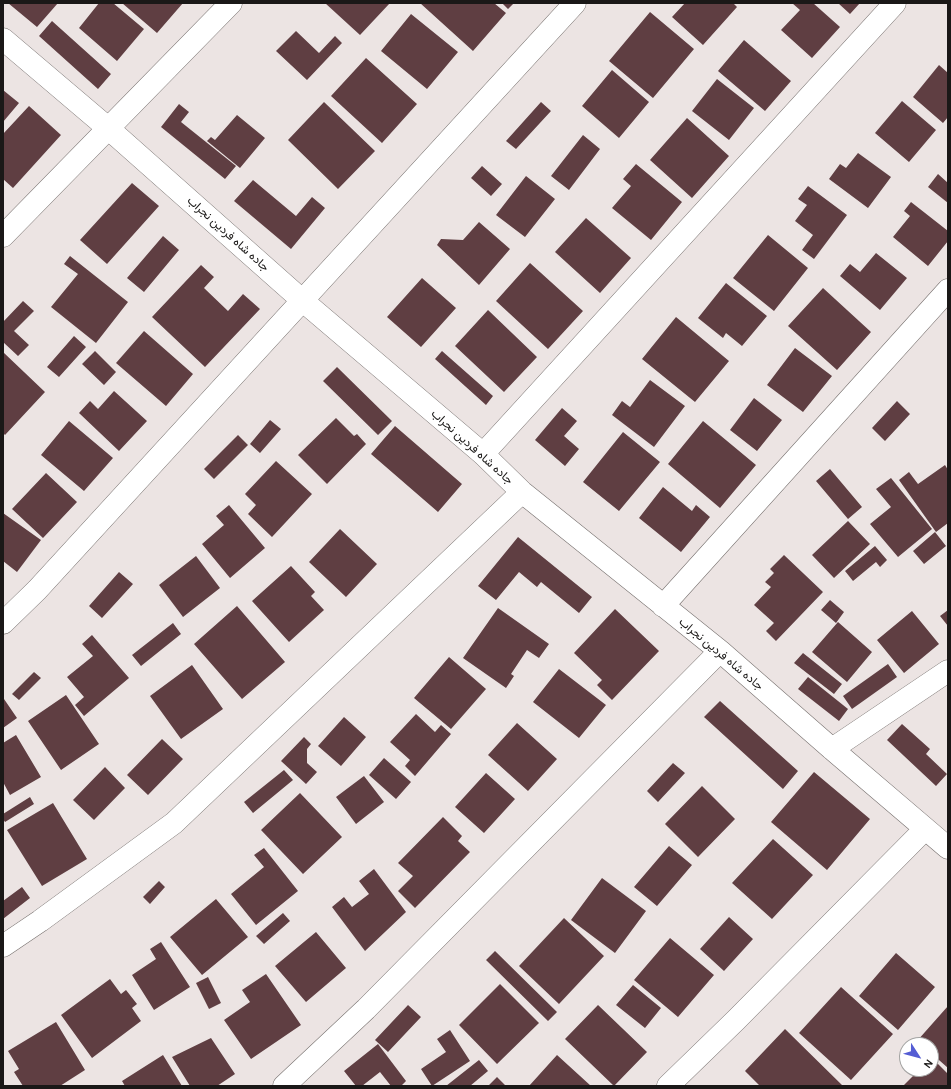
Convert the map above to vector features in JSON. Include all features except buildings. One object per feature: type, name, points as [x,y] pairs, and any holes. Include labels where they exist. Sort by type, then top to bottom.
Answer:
[{"type":"street","points":[[3,236],[231,3]]},
{"type":"street","points":[[3,622],[37,590],[575,3]]},
{"type":"street","points":[[482,454],[895,3]]},
{"type":"street","name":"جاده شاه فردین نجراب","points":[[3,39],[109,128],[303,301],[482,454],[522,492],[720,651],[948,848]]},
{"type":"street","points":[[663,606],[948,290]]},
{"type":"street","points":[[3,946],[174,824],[522,492]]},
{"type":"street","points":[[284,1086],[366,1009],[720,651]]},
{"type":"street","points":[[832,749],[948,671]]},
{"type":"street","points":[[668,1086],[736,1020],[925,829]]}]
